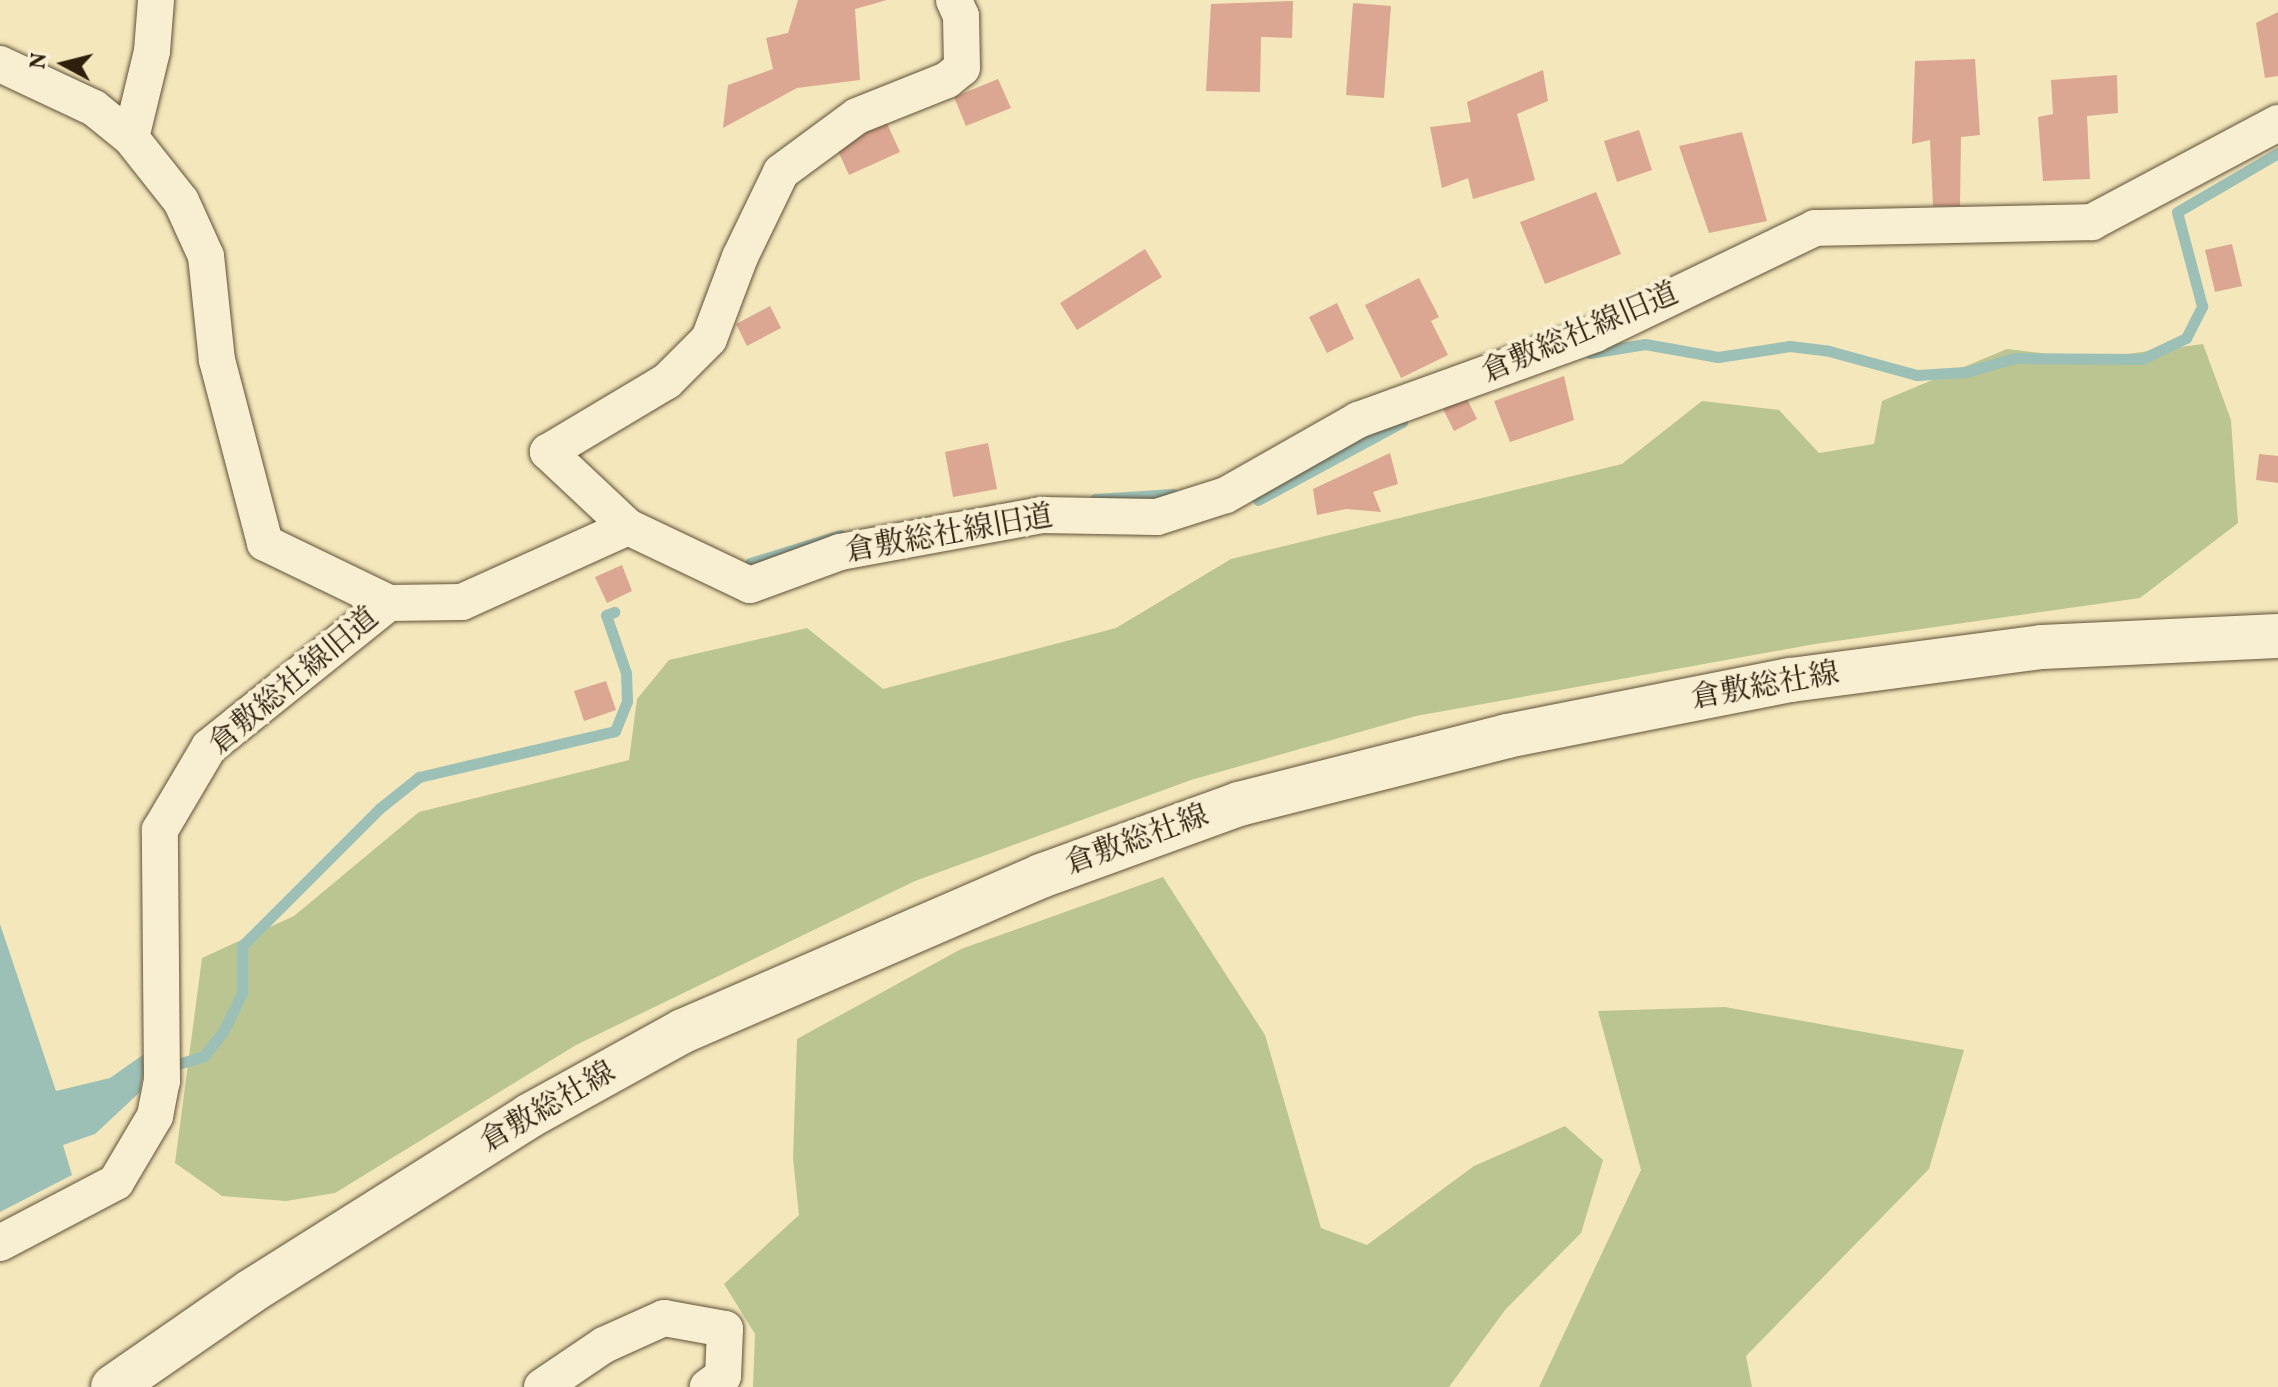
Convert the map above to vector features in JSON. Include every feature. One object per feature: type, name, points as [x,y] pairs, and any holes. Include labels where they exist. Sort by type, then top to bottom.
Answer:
[{"type":"main road","name":"倉敷総社線","points":[[113,1387],[250,1292],[529,1116],[683,1031],[1027,882],[1239,804],[1507,736],[1791,680],[2042,647],[2278,636]]},
{"type":"street","points":[[131,138],[152,51],[156,0]]},
{"type":"street","points":[[628,527],[548,452],[667,381],[709,339],[781,172],[857,116],[947,80],[962,68],[961,16],[954,0]]},
{"type":"street","points":[[0,64],[94,108],[131,138],[181,201],[206,256],[217,360],[265,543],[389,603]]},
{"type":"street","name":"倉敷総社線旧道","points":[[0,1243],[116,1182],[155,1116],[162,1065],[160,830],[209,747],[389,603],[462,602],[628,527],[750,585],[840,552],[1041,515],[1157,517],[1226,495],[1358,420],[1595,334],[1815,228],[2092,222],[2278,123]]},
{"type":"street","points":[[542,1387],[604,1345],[664,1318],[725,1329],[723,1376],[708,1387]]},
{"type":"green space","points":[[2203,344],[2231,420],[2238,523],[2140,598],[1815,644],[1416,716],[1191,780],[915,881],[576,1045],[335,1193],[286,1201],[222,1196],[175,1163],[202,958],[294,916],[419,812],[629,760],[637,699],[669,660],[807,628],[883,689],[1116,628],[1231,559],[1622,464],[1702,401],[1779,410],[1819,453],[1874,444],[1882,401],[2007,349],[2089,359]]},
{"type":"green space","points":[[1163,877],[1265,1035],[1321,1228],[1367,1245],[1474,1166],[1565,1126],[1603,1160],[1581,1233],[1505,1310],[1449,1387],[753,1387],[755,1334],[724,1284],[799,1215],[793,1158],[797,1039],[961,949]]},
{"type":"green space","points":[[1725,1007],[1964,1050],[1929,1169],[1746,1356],[1752,1387],[1539,1387],[1641,1170],[1598,1011]]},
{"type":"water","points":[[0,924],[56,1091],[110,1078],[147,1052],[140,1092],[95,1134],[63,1145],[72,1175],[0,1212]]},
{"type":"building","points":[[798,0],[887,0],[855,9],[860,80],[797,88],[723,128],[728,85],[773,69],[766,38],[788,33]]},
{"type":"building","points":[[1293,1],[1292,38],[1261,37],[1260,92],[1206,91],[1211,4]]},
{"type":"building","points":[[1353,3],[1391,6],[1384,98],[1346,95]]},
{"type":"building","points":[[2278,12],[2278,76],[2265,78],[2256,23]]},
{"type":"building","points":[[1975,59],[1980,135],[1961,137],[1960,206],[1933,206],[1930,140],[1912,144],[1915,61]]},
{"type":"building","points":[[1543,70],[1548,101],[1517,114],[1535,180],[1473,199],[1468,178],[1442,188],[1430,127],[1471,122],[1467,102]]},
{"type":"building","points":[[2117,75],[2118,113],[2087,116],[2090,179],[2043,181],[2038,117],[2053,114],[2051,80]]},
{"type":"building","points":[[998,79],[1011,108],[966,126],[954,97]]},
{"type":"building","points":[[884,117],[900,152],[849,175],[833,140]]},
{"type":"building","points":[[1639,130],[1652,170],[1617,182],[1604,141]]},
{"type":"building","points":[[1742,132],[1767,221],[1709,233],[1679,146]]},
{"type":"building","points":[[1596,192],[1621,254],[1545,284],[1520,222]]},
{"type":"building","points":[[2232,244],[2242,286],[2215,292],[2205,250]]},
{"type":"building","points":[[1145,249],[1162,277],[1077,330],[1060,303]]},
{"type":"building","points":[[1419,278],[1439,317],[1431,321],[1448,355],[1401,378],[1365,305]]},
{"type":"building","points":[[1337,303],[1354,339],[1327,353],[1309,317]]},
{"type":"building","points":[[770,306],[781,328],[747,346],[736,324]]},
{"type":"building","points":[[1564,376],[1574,420],[1510,442],[1494,401]]},
{"type":"building","points":[[1466,397],[1477,419],[1454,431],[1443,409]]},
{"type":"building","points":[[988,443],[997,489],[953,497],[945,452]]},
{"type":"building","points":[[1390,453],[1398,484],[1373,492],[1381,512],[1346,509],[1317,515],[1313,489]]},
{"type":"building","points":[[2259,454],[2278,456],[2278,483],[2256,480]]},
{"type":"building","points":[[622,565],[632,591],[607,603],[595,577]]},
{"type":"building","points":[[606,681],[616,710],[584,721],[574,691]]},
{"type":"waterway","points":[[1590,353],[1645,344],[1718,357],[1790,346],[1829,351],[1917,375],[1966,372],[2015,358],[2142,359],[2186,338],[2202,306],[2177,212],[2278,153]]},
{"type":"waterway","points":[[1258,500],[1402,422]]},
{"type":"waterway","points":[[1095,499],[1173,494]]},
{"type":"waterway","points":[[750,563],[841,535]]},
{"type":"waterway","points":[[168,1067],[204,1056],[223,1032],[242,993],[242,946],[380,808],[419,777],[615,731],[627,701],[626,673],[606,615],[614,612]]}]
